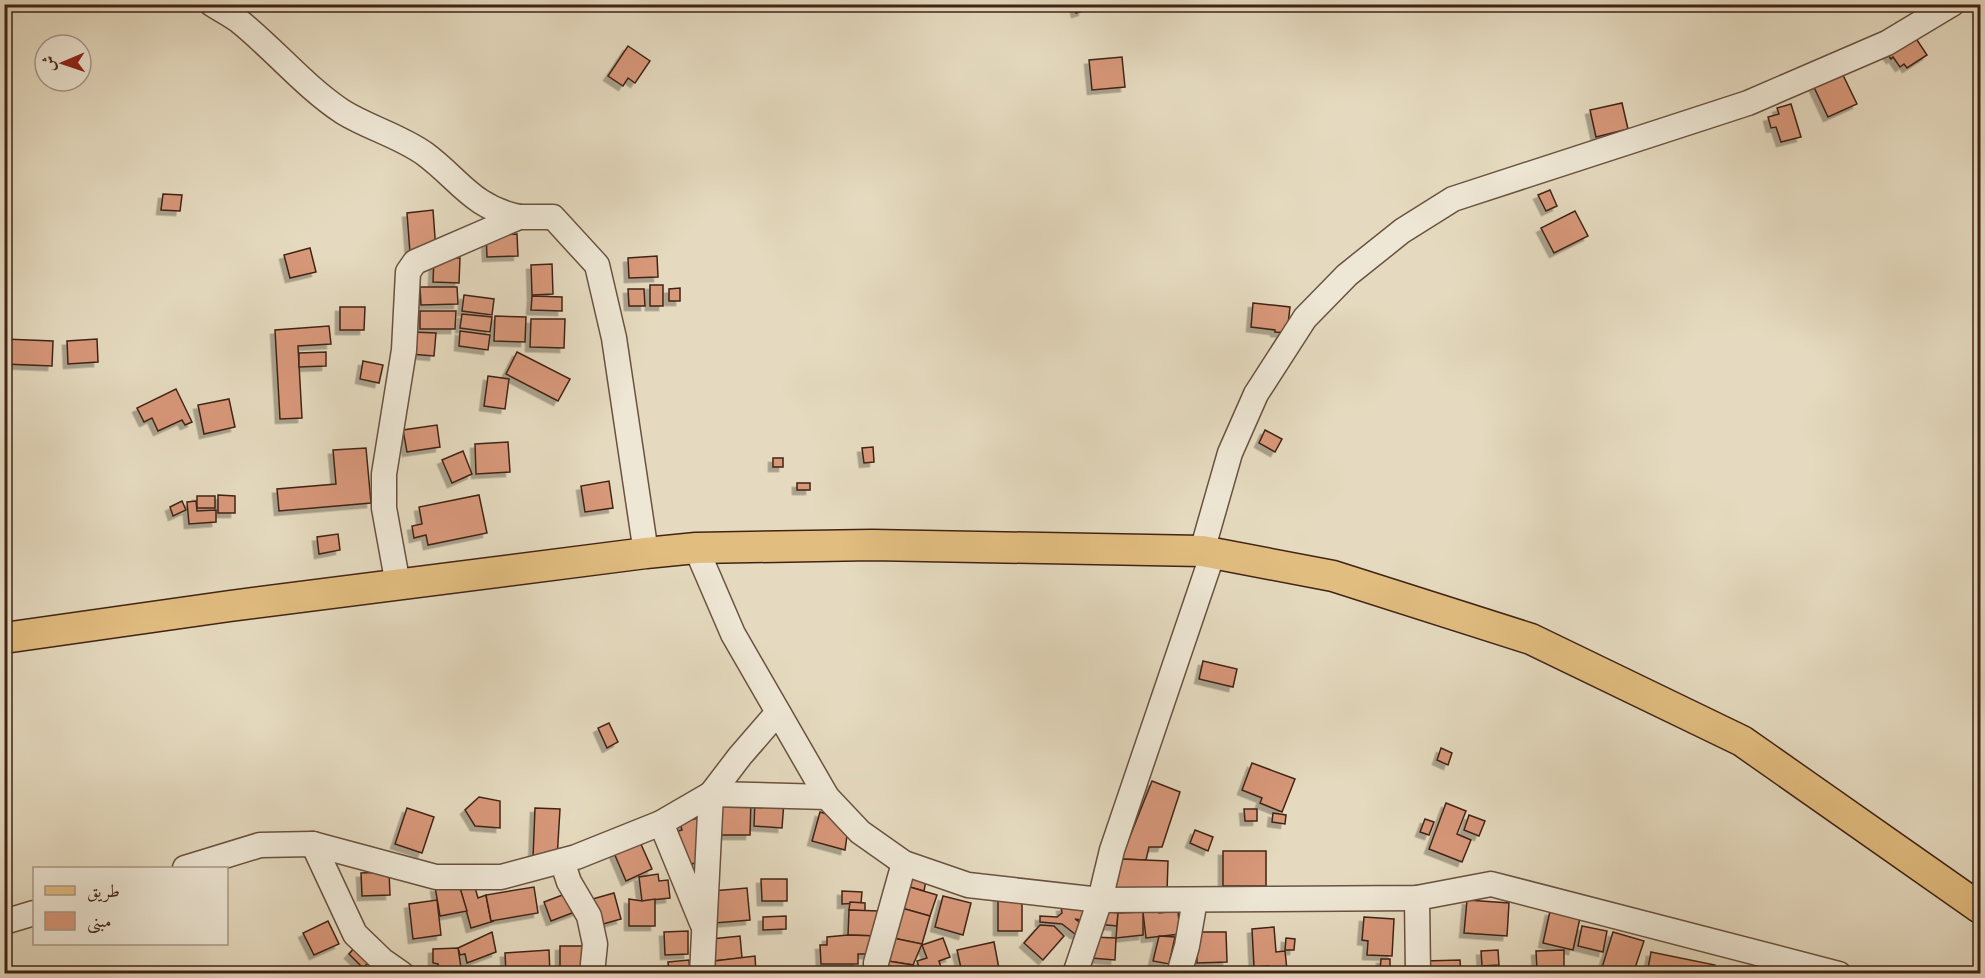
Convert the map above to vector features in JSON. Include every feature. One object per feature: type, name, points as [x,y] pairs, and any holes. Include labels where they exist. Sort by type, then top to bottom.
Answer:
[{"type":"main road","points":[[4,638],[230,606],[696,548],[872,545],[1208,552],[1333,576],[1531,639],[1742,741],[1980,908]]},
{"type":"street","points":[[212,4],[238,20],[316,92],[344,113],[404,141],[425,154],[476,200],[499,213],[519,217],[553,217],[597,265],[614,338],[646,553]]},
{"type":"street","points":[[1075,974],[1100,900],[1112,850],[1208,552],[1230,453],[1256,394],[1305,318],[1347,275],[1402,231],[1454,200],[1748,103],[1887,42],[1952,4]]},
{"type":"street","points":[[398,585],[384,508],[384,474],[404,350],[408,272],[415,262],[519,217]]},
{"type":"street","points":[[696,548],[733,634],[827,797],[860,832],[904,863],[968,885],[1100,900],[1417,898],[1491,884],[1839,974]]},
{"type":"street","points":[[188,867],[260,845],[313,844],[436,877],[501,878],[562,861],[661,823],[711,794],[740,756],[779,714]]},
{"type":"street","points":[[711,794],[827,797]]},
{"type":"street","points":[[702,974],[711,794]]},
{"type":"street","points":[[661,823],[705,928]]},
{"type":"street","points":[[313,844],[355,934],[382,960],[402,974]]},
{"type":"street","points":[[562,861],[569,882],[589,916],[595,944],[592,974]]},
{"type":"street","points":[[876,974],[876,963],[904,863]]},
{"type":"street","points":[[1417,898],[1418,974]]},
{"type":"street","points":[[1179,974],[1187,946],[1195,900]]},
{"type":"street","points":[[4,922],[33,913]]},
{"type":"building","points":[[1074,4],[1089,4],[1082,6],[1083,11],[1076,13]]},
{"type":"building","points":[[1913,34],[1927,55],[1907,68],[1904,64],[1900,67],[1883,48]]},
{"type":"building","points":[[628,46],[650,61],[635,83],[628,78],[623,86],[608,76]]},
{"type":"building","points":[[1122,57],[1125,87],[1092,90],[1089,60]]},
{"type":"building","points":[[1841,71],[1857,104],[1828,117],[1813,85]]},
{"type":"building","points":[[1622,103],[1628,129],[1596,137],[1590,110]]},
{"type":"building","points":[[1791,104],[1801,137],[1781,142],[1776,127],[1771,128],[1768,117],[1779,114],[1777,108]]},
{"type":"building","points":[[1550,190],[1557,206],[1546,211],[1538,195]]},
{"type":"building","points":[[163,194],[182,195],[180,211],[161,210]]},
{"type":"building","points":[[433,210],[436,251],[410,253],[407,213]]},
{"type":"building","points":[[1575,211],[1588,236],[1554,253],[1541,228]]},
{"type":"building","points":[[517,234],[518,256],[487,257],[486,235]]},
{"type":"building","points":[[310,248],[316,272],[290,278],[284,255]]},
{"type":"building","points":[[657,256],[658,277],[629,278],[628,258]]},
{"type":"building","points":[[434,257],[460,258],[459,283],[433,282]]},
{"type":"building","points":[[552,264],[553,294],[532,295],[531,265]]},
{"type":"building","points":[[650,285],[663,285],[663,306],[650,306]]},
{"type":"building","points":[[420,287],[457,287],[458,304],[421,305]]},
{"type":"building","points":[[680,288],[680,301],[669,301],[669,289]]},
{"type":"building","points":[[628,289],[644,289],[645,306],[629,306]]},
{"type":"building","points":[[464,295],[494,299],[492,315],[462,311]]},
{"type":"building","points":[[532,296],[562,297],[562,311],[531,310]]},
{"type":"building","points":[[1253,303],[1290,307],[1287,333],[1251,327]]},
{"type":"building","points":[[340,307],[365,307],[364,330],[340,330]]},
{"type":"building","points":[[420,311],[456,311],[455,329],[420,329]]},
{"type":"building","points":[[462,314],[492,317],[490,332],[460,328]]},
{"type":"building","points":[[495,316],[526,317],[525,342],[494,341]]},
{"type":"building","points":[[531,319],[565,319],[564,348],[530,347]]},
{"type":"building","points":[[329,326],[331,344],[298,346],[302,418],[280,419],[275,330]]},
{"type":"building","points":[[460,331],[490,335],[488,350],[459,346]]},
{"type":"building","points":[[412,332],[436,333],[434,356],[410,354]]},
{"type":"building","points":[[4,339],[53,341],[52,366],[4,364]]},
{"type":"building","points":[[97,339],[98,362],[68,364],[67,341]]},
{"type":"building","points":[[326,352],[326,366],[299,367],[299,353]]},
{"type":"building","points":[[517,352],[570,379],[558,401],[506,374]]},
{"type":"building","points":[[363,361],[383,365],[379,383],[360,379]]},
{"type":"building","points":[[488,376],[509,379],[505,409],[484,406]]},
{"type":"building","points":[[176,389],[192,422],[185,425],[182,420],[158,431],[152,418],[144,422],[137,408]]},
{"type":"building","points":[[229,399],[235,427],[204,434],[198,405]]},
{"type":"building","points":[[437,425],[440,447],[407,452],[403,430]]},
{"type":"building","points":[[1265,430],[1282,439],[1275,452],[1259,443]]},
{"type":"building","points":[[508,442],[510,472],[476,474],[475,444]]},
{"type":"building","points":[[873,447],[874,462],[864,463],[862,448]]},
{"type":"building","points":[[366,448],[371,503],[279,511],[277,489],[336,484],[333,450]]},
{"type":"building","points":[[463,451],[472,474],[452,483],[442,460]]},
{"type":"building","points":[[773,458],[783,458],[783,467],[773,467]]},
{"type":"building","points":[[609,481],[613,508],[585,512],[581,486]]},
{"type":"building","points":[[797,483],[810,483],[810,490],[797,490]]},
{"type":"building","points":[[218,495],[235,496],[235,513],[218,513]]},
{"type":"building","points":[[479,495],[487,533],[428,545],[426,535],[414,538],[412,526],[422,524],[419,507]]},
{"type":"building","points":[[197,496],[215,496],[215,508],[197,508]]},
{"type":"building","points":[[182,501],[186,510],[173,516],[170,507]]},
{"type":"building","points":[[196,501],[197,511],[216,510],[216,522],[189,524],[187,502]]},
{"type":"building","points":[[338,534],[340,550],[319,554],[317,537]]},
{"type":"building","points":[[1203,661],[1237,669],[1233,687],[1199,679]]},
{"type":"building","points":[[609,723],[618,742],[607,748],[598,728]]},
{"type":"building","points":[[1441,748],[1452,753],[1448,765],[1437,760]]},
{"type":"building","points":[[1252,763],[1295,779],[1282,812],[1260,803],[1262,798],[1242,790]]},
{"type":"building","points":[[1152,781],[1180,792],[1162,847],[1149,847],[1146,860],[1121,859]]},
{"type":"building","points":[[479,797],[500,801],[500,828],[475,826],[465,810]]},
{"type":"building","points":[[755,799],[784,801],[782,828],[754,826]]},
{"type":"building","points":[[718,800],[751,801],[750,835],[717,835]]},
{"type":"building","points":[[1446,803],[1466,811],[1457,834],[1471,840],[1462,862],[1429,849]]},
{"type":"building","points":[[407,808],[434,817],[422,853],[395,844]]},
{"type":"building","points":[[535,808],[560,809],[557,859],[533,858]]},
{"type":"building","points":[[1244,809],[1257,809],[1257,821],[1245,821]]},
{"type":"building","points":[[820,812],[849,821],[845,850],[812,841]]},
{"type":"building","points":[[1273,813],[1286,815],[1285,824],[1272,822]]},
{"type":"building","points":[[1469,815],[1485,821],[1479,836],[1464,830]]},
{"type":"building","points":[[698,818],[710,859],[684,866],[675,832],[682,830],[680,823]]},
{"type":"building","points":[[1425,819],[1434,822],[1429,835],[1420,832]]},
{"type":"building","points":[[1195,830],[1213,837],[1208,851],[1190,843]]},
{"type":"building","points":[[640,842],[652,869],[626,881],[614,853]]},
{"type":"building","points":[[1223,851],[1266,851],[1266,886],[1223,886]]},
{"type":"building","points":[[1121,859],[1168,861],[1167,892],[1108,889]]},
{"type":"building","points":[[907,871],[927,875],[924,891],[903,885]]},
{"type":"building","points":[[389,872],[390,895],[362,896],[361,873]]},
{"type":"building","points":[[658,874],[659,881],[668,880],[670,898],[642,901],[639,877]]},
{"type":"building","points":[[761,879],[787,879],[787,901],[762,901]]},
{"type":"building","points":[[474,884],[478,898],[486,895],[491,921],[494,921],[471,928],[460,888]]},
{"type":"building","points":[[903,885],[937,895],[930,916],[898,907]]},
{"type":"building","points":[[435,887],[460,888],[467,911],[440,916]]},
{"type":"building","points":[[534,887],[538,913],[491,921],[486,895]]},
{"type":"building","points":[[747,888],[750,920],[715,923],[712,891]]},
{"type":"building","points":[[573,891],[580,910],[551,921],[544,902]]},
{"type":"building","points":[[842,891],[862,892],[861,903],[842,904]]},
{"type":"building","points":[[614,893],[621,919],[596,926],[589,900]]},
{"type":"building","points":[[943,896],[971,903],[963,935],[935,927]]},
{"type":"building","points":[[998,896],[1022,896],[1022,931],[998,931]]},
{"type":"building","points":[[629,899],[642,901],[655,899],[655,926],[629,926]]},
{"type":"building","points":[[437,900],[441,935],[413,939],[409,904]]},
{"type":"building","points":[[1467,900],[1509,903],[1507,936],[1464,933]]},
{"type":"building","points":[[850,902],[865,903],[865,911],[849,910]]},
{"type":"building","points":[[1158,902],[1159,913],[1178,911],[1180,934],[1146,938],[1143,912]]},
{"type":"building","points":[[1089,905],[1086,921],[1075,919],[1086,927],[1082,934],[1075,934],[1062,924],[1040,922],[1040,916],[1057,917],[1062,913],[1061,907]]},
{"type":"building","points":[[898,907],[930,916],[922,944],[893,938]]},
{"type":"building","points":[[849,910],[879,911],[878,936],[848,935]]},
{"type":"building","points":[[1102,911],[1118,913],[1117,926],[1097,924]]},
{"type":"building","points":[[1550,911],[1580,918],[1573,950],[1543,943]]},
{"type":"building","points":[[1143,912],[1143,935],[1116,938],[1118,913]]},
{"type":"building","points":[[786,916],[786,929],[763,930],[763,917]]},
{"type":"building","points":[[1364,917],[1394,919],[1392,956],[1367,955],[1368,941],[1362,940]]},
{"type":"building","points":[[328,921],[339,944],[314,955],[303,933]]},
{"type":"building","points":[[1040,925],[1054,926],[1064,936],[1043,960],[1024,943]]},
{"type":"building","points":[[1582,926],[1607,931],[1603,952],[1578,946]]},
{"type":"building","points":[[1274,927],[1276,952],[1285,951],[1287,970],[1270,974],[1269,966],[1254,967],[1252,929]]},
{"type":"building","points":[[688,931],[688,954],[665,955],[664,932]]},
{"type":"building","points":[[492,932],[496,952],[467,963],[465,954],[460,955],[458,948]]},
{"type":"building","points":[[1197,932],[1226,932],[1227,962],[1197,963]]},
{"type":"building","points":[[1613,932],[1644,941],[1633,974],[1600,974]]},
{"type":"building","points":[[740,936],[742,958],[714,961],[711,939]]},
{"type":"building","points":[[878,936],[874,954],[858,954],[858,964],[821,964],[820,945],[827,945],[827,937]]},
{"type":"building","points":[[1159,936],[1175,937],[1169,964],[1153,961]]},
{"type":"building","points":[[1092,937],[1116,938],[1115,960],[1091,958]]},
{"type":"building","points":[[893,938],[922,944],[913,965],[888,961]]},
{"type":"building","points":[[943,938],[950,957],[939,961],[943,974],[921,974],[917,961],[927,958],[922,945]]},
{"type":"building","points":[[1286,938],[1295,939],[1294,950],[1285,950]]},
{"type":"building","points":[[994,942],[1000,974],[950,974],[949,970],[961,968],[957,950]]},
{"type":"building","points":[[358,944],[373,958],[363,968],[349,954]]},
{"type":"building","points":[[560,946],[586,946],[585,973],[560,973]]},
{"type":"building","points":[[458,948],[462,974],[444,974],[444,970],[439,971],[438,964],[433,963],[433,949]]},
{"type":"building","points":[[549,950],[550,974],[506,974],[505,953]]},
{"type":"building","points":[[1498,950],[1499,965],[1482,966],[1481,951]]},
{"type":"building","points":[[1564,950],[1564,969],[1537,970],[1536,951]]},
{"type":"building","points":[[1651,952],[1715,965],[1714,974],[1647,974]]},
{"type":"building","points":[[755,956],[756,974],[715,974],[714,961]]},
{"type":"building","points":[[4,958],[11,972],[8,974],[4,974]]},
{"type":"building","points":[[1381,959],[1390,959],[1390,970],[1380,970]]},
{"type":"building","points":[[689,960],[690,974],[669,974],[668,962]]},
{"type":"building","points":[[1460,960],[1461,974],[1426,974],[1425,961]]},
{"type":"building","points":[[888,961],[913,965],[914,972],[878,974]]},
{"type":"building","points":[[664,967],[665,974],[637,974],[637,968]]},
{"type":"building","points":[[1050,967],[1051,974],[1023,974],[1023,970]]},
{"type":"building","points":[[1089,969],[1109,972],[1109,974],[1088,974]]}]
